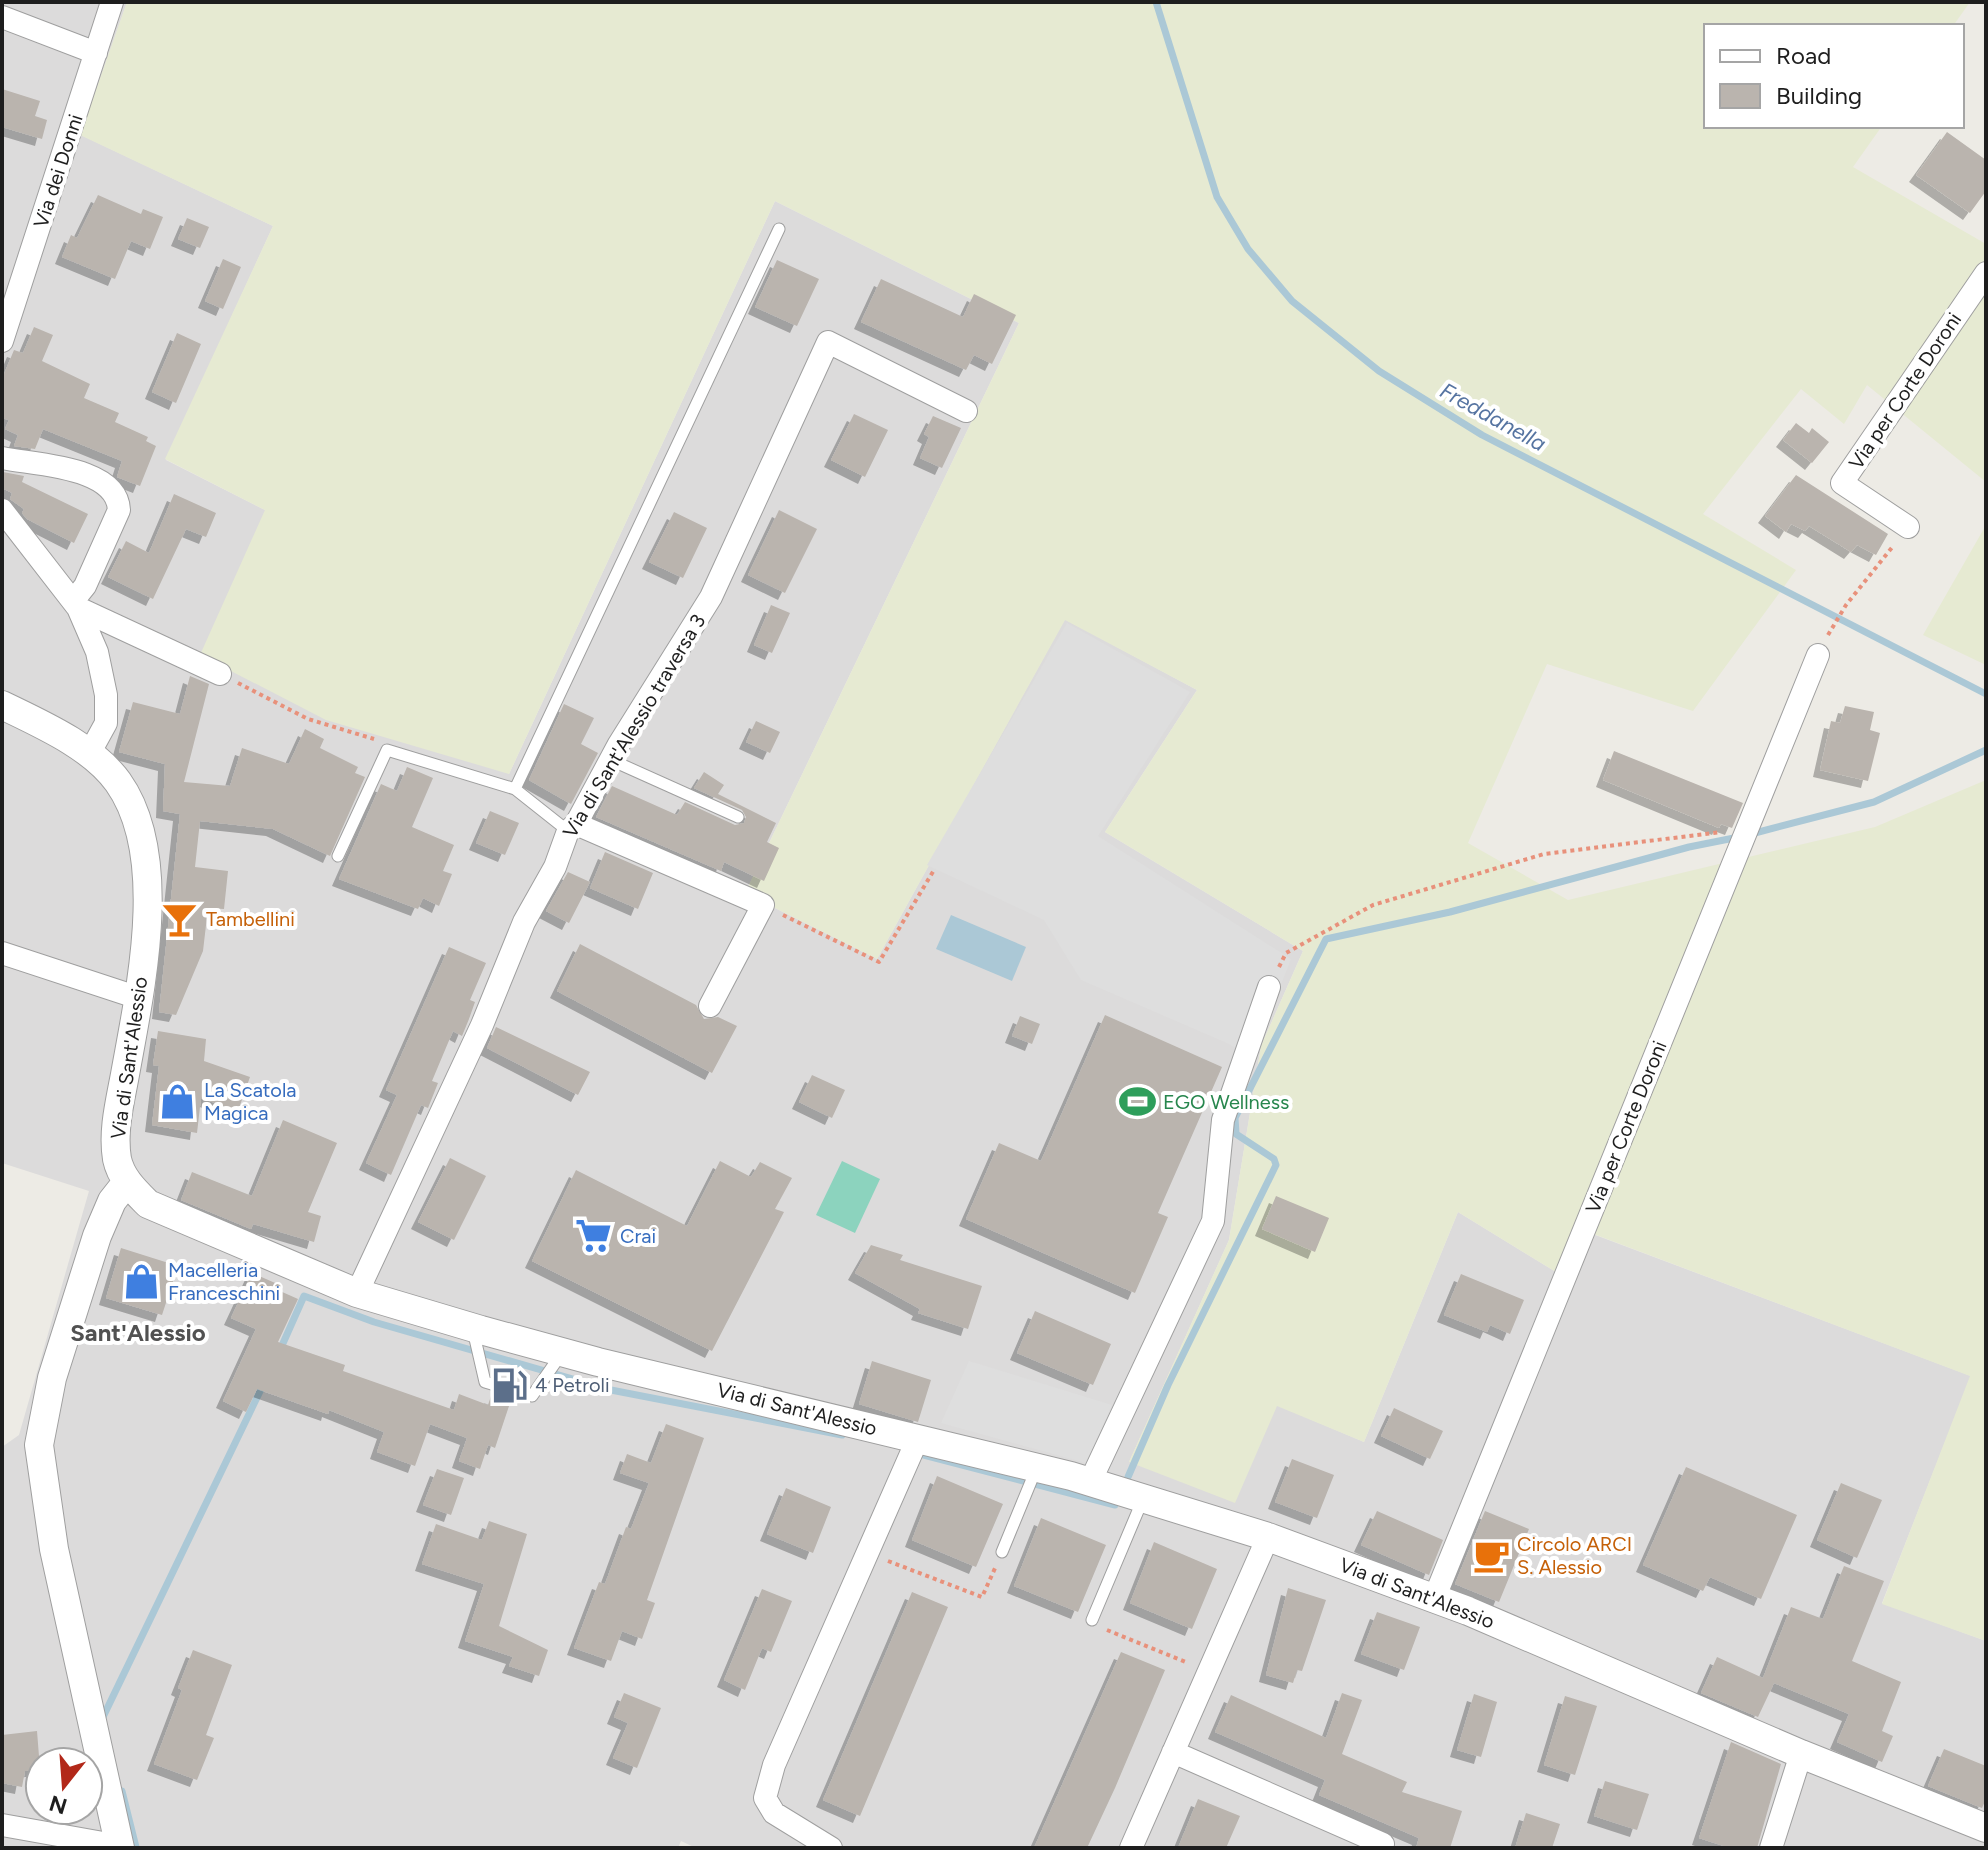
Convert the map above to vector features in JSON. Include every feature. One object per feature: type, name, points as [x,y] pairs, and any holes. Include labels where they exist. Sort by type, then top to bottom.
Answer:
[{"type":"street","name":"Via dei Donni","points":[[2,341],[112,2]]},
{"type":"street","points":[[2,17],[96,53]]},
{"type":"street","name":"Via per Corte Doroni","points":[[1908,527],[1842,483],[1986,273]]},
{"type":"street","name":"Via di Sant'Alessio traversa 3","points":[[357,1293],[482,1025],[524,922],[555,867],[572,827],[711,597],[828,342],[966,411]]},
{"type":"street","points":[[2,458],[46,467],[62,465],[109,485],[118,500],[119,510],[76,604]]},
{"type":"street","points":[[2,510],[76,604],[97,652],[106,695],[106,723],[89,754]]},
{"type":"street","points":[[76,604],[220,674]]},
{"type":"street","name":"Via per Corte Doroni","points":[[1434,1599],[1818,655]]},
{"type":"street","name":"Via di Sant'Alessio","points":[[2,705],[89,754],[117,780],[134,808],[149,878],[139,998],[115,1136],[118,1163],[127,1182],[148,1204],[357,1293],[473,1328],[1032,1480],[1090,1482],[1268,1537],[1434,1599],[1801,1754],[1986,1828]]},
{"type":"street","points":[[572,827],[763,905],[710,1006]]},
{"type":"street","points":[[2,953],[139,998]]},
{"type":"street","points":[[1090,1482],[1213,1221],[1223,1120],[1269,987]]},
{"type":"street","points":[[2,1825],[120,1847],[54,1549],[39,1445],[52,1378],[97,1236],[112,1201],[127,1182]]},
{"type":"street","points":[[831,1848],[774,1813],[765,1798],[774,1765],[914,1447]]},
{"type":"street","points":[[1131,1848],[1268,1537]]},
{"type":"street","points":[[1173,1752],[1383,1844]]},
{"type":"street","points":[[1771,1848],[1801,1754]]},
{"type":"lane","points":[[515,789],[779,229]]},
{"type":"lane","points":[[338,856],[387,750],[515,789],[572,827]]},
{"type":"lane","points":[[611,760],[738,817]]},
{"type":"lane","points":[[473,1328],[485,1382],[532,1396],[562,1352]]},
{"type":"lane","points":[[1002,1552],[1032,1480]]},
{"type":"lane","points":[[1092,1620],[1143,1498]]},
{"type":"path","points":[[1831,630],[1846,605],[1908,527]]},
{"type":"path","points":[[220,674],[308,719],[389,743],[387,750]]},
{"type":"path","points":[[1269,987],[1286,953],[1373,905],[1544,854],[1746,829]]},
{"type":"path","points":[[763,905],[879,962],[934,870]]},
{"type":"path","points":[[868,1552],[972,1597],[982,1597],[1002,1552]]},
{"type":"path","points":[[1092,1620],[1096,1625],[1208,1672]]},
{"type":"shaded area","points":[[2,2],[127,2],[81,135],[273,226],[166,460],[265,510],[509,774],[775,201],[1019,323],[745,893],[877,959],[1065,619],[1197,690],[1105,832],[1303,951],[1261,1046],[1229,1240],[1129,1462],[1277,1405],[1364,1442],[1458,1212],[1569,1280],[1590,1233],[1971,1376],[1882,1603],[1986,1641],[1986,1848],[696,1848],[681,1841],[678,1848],[2,1848],[2,1447],[19,1435],[89,1191],[2,1163]]},
{"type":"shaded area","points":[[1067,623],[1190,692],[1098,836],[1291,959],[1252,1059],[1229,1044],[1081,980],[1044,920],[927,865]]},
{"type":"shaded area","points":[[969,1361],[1112,1405],[1086,1463],[941,1423]]},
{"type":"green space","points":[[127,2],[1970,2],[1954,24],[1704,24],[1704,128],[1881,128],[1853,167],[1986,244],[1986,482],[1867,385],[1844,424],[1801,389],[1703,514],[1796,570],[1693,711],[1547,664],[1468,843],[1568,900],[1875,827],[1986,780],[1986,1641],[1882,1604],[1970,1376],[1591,1233],[1569,1280],[1458,1212],[1364,1442],[1277,1406],[1235,1503],[1129,1462],[1229,1240],[1261,1046],[1303,951],[1105,832],[1197,690],[1065,620],[877,959],[745,893],[1019,323],[775,201],[509,774],[326,720],[200,655],[265,510],[165,459],[273,226],[80,135]]},
{"type":"green space","points":[[1986,525],[1986,665],[1923,635]]},
{"type":"green space","points":[[842,1161],[880,1179],[855,1233],[816,1215]]},
{"type":"water","points":[[951,915],[1026,947],[1012,981],[936,949]]},
{"type":"building","points":[[2,89],[40,101],[35,116],[47,120],[42,139],[2,127]]},
{"type":"building","points":[[1947,132],[1986,160],[1986,191],[1970,213],[1916,175]]},
{"type":"building","points":[[98,195],[141,214],[143,209],[163,217],[150,249],[131,241],[115,279],[62,257],[71,235],[77,238]]},
{"type":"building","points":[[187,218],[209,227],[200,248],[178,239]]},
{"type":"building","points":[[223,259],[241,267],[223,309],[205,301]]},
{"type":"building","points":[[777,260],[819,279],[797,326],[755,307]]},
{"type":"building","points":[[881,279],[963,317],[974,294],[1016,315],[992,364],[974,355],[966,370],[861,322]]},
{"type":"building","points":[[34,327],[53,335],[42,361],[90,384],[84,398],[119,413],[115,422],[148,437],[146,441],[156,446],[140,486],[117,477],[122,461],[43,429],[35,449],[14,446],[18,435],[5,429],[9,420],[2,418],[2,379],[14,350],[23,353]]},
{"type":"building","points":[[177,333],[201,344],[176,403],[152,392]]},
{"type":"building","points":[[854,414],[888,430],[865,477],[831,460]]},
{"type":"building","points":[[933,416],[961,428],[942,468],[920,458],[929,437],[924,434]]},
{"type":"building","points":[[1796,423],[1809,433],[1812,428],[1829,442],[1812,463],[1783,440]]},
{"type":"building","points":[[3,472],[24,476],[22,482],[88,514],[74,543],[27,519],[22,513],[24,509],[10,499],[12,493],[2,488]]},
{"type":"building","points":[[1796,475],[1888,534],[1876,555],[1857,545],[1851,552],[1809,526],[1805,531],[1791,524],[1786,532],[1765,516]]},
{"type":"building","points":[[174,494],[216,513],[206,537],[186,529],[153,599],[108,577],[126,541],[149,553]]},
{"type":"building","points":[[779,510],[817,529],[785,593],[748,575]]},
{"type":"building","points":[[674,512],[707,528],[683,578],[649,562]]},
{"type":"building","points":[[771,605],[790,613],[772,653],[754,645]]},
{"type":"building","points":[[190,676],[209,684],[184,782],[230,786],[242,748],[289,764],[305,729],[324,739],[320,748],[358,767],[355,773],[365,777],[330,856],[273,829],[200,821],[195,867],[228,871],[224,909],[208,908],[203,951],[176,1015],[159,1012],[180,814],[163,811],[165,764],[119,752],[133,702],[180,714]]},
{"type":"building","points":[[564,704],[594,718],[581,744],[598,753],[571,804],[529,780]]},
{"type":"building","points":[[1845,706],[1874,712],[1870,730],[1880,733],[1868,781],[1820,770],[1831,721],[1840,723]]},
{"type":"building","points":[[756,721],[780,732],[770,753],[746,742]]},
{"type":"building","points":[[1614,751],[1743,803],[1732,828],[1721,824],[1719,828],[1603,780]]},
{"type":"building","points":[[407,767],[433,778],[412,827],[454,845],[443,871],[452,874],[439,906],[423,898],[418,909],[339,879],[381,784],[397,791]]},
{"type":"building","points":[[704,772],[724,785],[718,794],[776,823],[767,842],[779,848],[764,881],[724,862],[721,871],[596,817],[612,786],[677,815],[685,802],[735,825],[744,823],[746,817],[742,810],[694,788]]},
{"type":"building","points":[[490,811],[519,823],[505,855],[476,843]]},
{"type":"building","points":[[605,852],[653,873],[638,909],[590,888]]},
{"type":"building","points":[[568,872],[590,882],[569,923],[546,911]]},
{"type":"building","points":[[580,944],[696,1005],[704,1019],[718,1017],[737,1026],[712,1073],[557,991]]},
{"type":"building","points":[[449,947],[486,963],[470,1000],[475,1002],[462,1036],[453,1031],[432,1081],[438,1083],[428,1108],[421,1105],[391,1175],[366,1163],[397,1095],[386,1090]]},
{"type":"building","points":[[1105,1015],[1222,1067],[1158,1213],[1168,1217],[1135,1293],[966,1219],[999,1143],[1041,1161]]},
{"type":"building","points":[[1020,1016],[1040,1024],[1032,1044],[1012,1036]]},
{"type":"building","points":[[496,1027],[590,1072],[578,1095],[487,1048]]},
{"type":"building","points":[[158,1031],[206,1039],[204,1061],[250,1077],[238,1111],[201,1098],[197,1133],[152,1125],[159,1066],[153,1065]]},
{"type":"building","points":[[812,1075],[845,1090],[832,1118],[799,1102]]},
{"type":"building","points":[[283,1120],[337,1143],[308,1212],[321,1216],[314,1242],[253,1224],[251,1229],[181,1200],[192,1172],[252,1196]]},
{"type":"building","points":[[450,1158],[486,1176],[454,1240],[418,1222]]},
{"type":"building","points":[[720,1161],[751,1177],[760,1162],[792,1178],[775,1209],[784,1212],[712,1351],[532,1261],[576,1170],[687,1226]]},
{"type":"building","points":[[1276,1196],[1329,1218],[1315,1252],[1262,1229]]},
{"type":"building","points":[[871,1245],[903,1255],[900,1260],[982,1286],[968,1329],[918,1313],[920,1309],[855,1273]]},
{"type":"building","name":"Macelleria Franceschini","points":[[121,1248],[178,1266],[162,1315],[106,1298]]},
{"type":"building","points":[[252,1273],[282,1286],[280,1291],[298,1299],[278,1342],[345,1365],[343,1371],[454,1410],[459,1394],[488,1405],[491,1396],[510,1403],[495,1448],[488,1445],[480,1469],[459,1461],[467,1438],[430,1424],[415,1466],[377,1452],[384,1432],[329,1410],[328,1414],[257,1389],[246,1412],[223,1401],[256,1329],[231,1318]]},
{"type":"building","points":[[1461,1274],[1524,1300],[1510,1334],[1490,1325],[1487,1332],[1444,1315]]},
{"type":"building","points":[[1035,1311],[1111,1344],[1093,1385],[1017,1353]]},
{"type":"building","points":[[872,1361],[931,1380],[918,1422],[859,1404]]},
{"type":"building","points":[[1394,1408],[1443,1431],[1430,1459],[1381,1436]]},
{"type":"building","points":[[666,1424],[704,1438],[647,1600],[655,1603],[642,1639],[622,1631],[611,1661],[574,1648],[599,1582],[605,1584],[626,1527],[631,1529],[649,1483],[620,1473],[627,1454],[651,1463]]},
{"type":"building","points":[[1292,1459],[1334,1475],[1317,1518],[1275,1502]]},
{"type":"building","points":[[1686,1467],[1797,1515],[1761,1599],[1710,1577],[1703,1591],[1643,1565]]},
{"type":"building","points":[[437,1469],[464,1478],[451,1515],[423,1505]]},
{"type":"building","points":[[937,1476],[1003,1504],[976,1567],[912,1540]]},
{"type":"building","points":[[1841,1483],[1882,1500],[1857,1558],[1817,1540]]},
{"type":"building","points":[[786,1488],[831,1507],[813,1553],[767,1534]]},
{"type":"building","points":[[1377,1511],[1443,1540],[1429,1575],[1361,1545]]},
{"type":"building","name":"Circolo ARCI S. Alessio","points":[[1485,1511],[1529,1529],[1499,1602],[1455,1584]]},
{"type":"building","points":[[1041,1518],[1106,1545],[1078,1612],[1014,1586]]},
{"type":"building","points":[[489,1521],[527,1534],[499,1626],[548,1650],[539,1676],[509,1666],[513,1657],[465,1641],[484,1584],[422,1564],[436,1524],[482,1540]]},
{"type":"building","points":[[1154,1542],[1217,1569],[1192,1629],[1130,1603]]},
{"type":"building","points":[[1844,1566],[1884,1581],[1852,1661],[1901,1682],[1882,1731],[1893,1736],[1882,1762],[1837,1742],[1849,1714],[1774,1683],[1758,1717],[1701,1693],[1717,1657],[1763,1678],[1791,1607],[1823,1619]]},
{"type":"building","points":[[1288,1588],[1326,1600],[1302,1671],[1297,1670],[1293,1683],[1266,1675]]},
{"type":"building","points":[[762,1589],[792,1601],[771,1652],[762,1648],[745,1690],[724,1680]]},
{"type":"building","points":[[912,1592],[948,1607],[860,1816],[823,1800]]},
{"type":"building","points":[[1377,1612],[1420,1627],[1404,1670],[1361,1654]]},
{"type":"building","points":[[193,1650],[232,1665],[206,1735],[214,1738],[197,1780],[154,1764],[182,1690],[178,1688]]},
{"type":"building","points":[[1121,1652],[1165,1670],[1115,1788],[1087,1848],[1034,1848]]},
{"type":"building","points":[[624,1693],[661,1708],[637,1768],[613,1758],[628,1723],[614,1717]]},
{"type":"building","points":[[1342,1693],[1362,1700],[1342,1754],[1407,1782],[1402,1792],[1462,1811],[1450,1848],[1416,1848],[1419,1838],[1319,1795],[1325,1780],[1215,1732],[1231,1695],[1326,1738]]},
{"type":"building","points":[[1474,1694],[1497,1702],[1481,1757],[1457,1750]]},
{"type":"building","points":[[1565,1696],[1597,1706],[1575,1775],[1544,1765]]},
{"type":"building","points":[[37,1731],[38,1746],[24,1746],[22,1787],[2,1783],[2,1735]]},
{"type":"building","points":[[1731,1742],[1781,1764],[1757,1848],[1730,1848],[1699,1838]]},
{"type":"building","points":[[1944,1749],[1986,1766],[1986,1799],[1982,1808],[1928,1786]]},
{"type":"building","points":[[1605,1781],[1649,1794],[1637,1830],[1594,1816]]},
{"type":"building","points":[[1198,1799],[1240,1816],[1226,1848],[1178,1848]]},
{"type":"building","points":[[1526,1813],[1560,1824],[1552,1848],[1515,1848]]},
{"type":"waterway","name":"Freddanella","points":[[1156,2],[1217,197],[1248,249],[1292,301],[1379,371],[1482,435],[1986,694]]},
{"type":"waterway","points":[[1751,834],[1874,802],[1986,750]]},
{"type":"waterway","points":[[1128,1477],[1168,1385],[1276,1165],[1274,1159],[1236,1134],[1235,1118],[1326,939],[1450,912],[1689,847],[1739,837]]},
{"type":"waterway","points":[[280,1350],[304,1296],[374,1322],[611,1390],[842,1435]]},
{"type":"waterway","points":[[103,1717],[264,1383]]},
{"type":"waterway","points":[[916,1453],[1115,1505]]},
{"type":"waterway","points":[[122,1791],[136,1847]]},
{"type":"place","name":"Tambellini","points":[[180,919]]},
{"type":"place","name":"La Scatola Magica","points":[[178,1101]]},
{"type":"place","name":"EGO Wellness","points":[[1137,1102]]},
{"type":"place","name":"Crai","points":[[594,1236]]},
{"type":"place","name":"Macelleria Franceschini","points":[[142,1282]]},
{"type":"place","name":"4 Petroli","points":[[509,1385]]},
{"type":"place","name":"Circolo ARCI S. Alessio","points":[[1491,1556]]},
{"type":"district","name":"Sant'Alessio","points":[[138,1332]]}]
